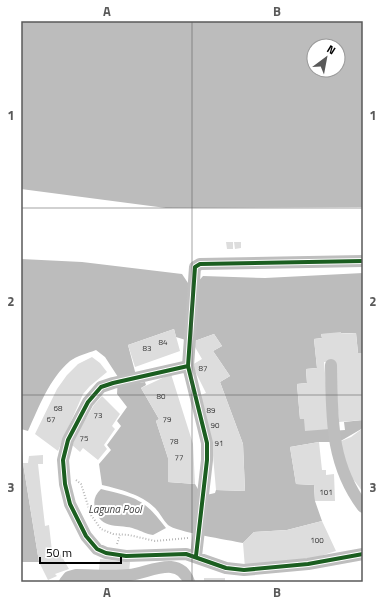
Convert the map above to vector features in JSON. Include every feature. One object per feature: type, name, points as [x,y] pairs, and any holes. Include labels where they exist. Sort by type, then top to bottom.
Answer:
[{"type":"street","points":[[196,556],[204,493],[207,443],[188,366],[195,268],[200,264],[363,261]]},
{"type":"street","points":[[331,365],[334,444],[341,467],[363,507]]},
{"type":"street","points":[[188,366],[101,387],[93,394],[68,440],[63,460],[64,480],[67,494],[75,516],[86,536],[97,549],[116,555],[142,556],[176,553],[196,556],[212,564],[244,570],[308,564],[363,554]]},
{"type":"street","points":[[142,556],[142,572]]},
{"type":"street","points":[[65,582],[69,577],[76,575],[130,575],[159,568],[172,567],[183,572],[189,582]]},
{"type":"path","points":[[64,480],[74,479],[81,484],[92,515],[102,529],[112,534],[129,535],[155,540],[198,537]]},
{"type":"water","points":[[21,21],[363,21],[363,207],[166,208],[21,189]]},
{"type":"water","points":[[21,259],[82,262],[182,274],[188,283],[196,284],[203,276],[265,278],[363,273],[363,353],[358,353],[356,333],[321,334],[322,338],[314,339],[317,368],[306,369],[307,383],[297,384],[300,419],[304,419],[330,429],[330,431],[345,430],[344,422],[363,420],[363,428],[339,442],[319,442],[290,447],[296,484],[314,485],[315,501],[322,521],[287,530],[254,532],[243,543],[173,528],[168,525],[150,503],[144,499],[102,485],[99,464],[111,450],[107,445],[121,426],[117,421],[127,407],[117,394],[118,377],[105,357],[96,350],[73,359],[63,368],[56,376],[45,394],[28,431],[21,429]],"holes":[[[174,329],[176,337],[192,342],[214,334],[222,346],[213,351],[230,376],[220,382],[243,444],[245,491],[216,490],[215,493],[202,496],[195,484],[168,482],[168,458],[156,421],[159,419],[141,388],[146,385],[145,382],[138,383],[128,345]]]},
{"type":"water","points":[[21,429],[23,463],[39,562],[21,562]]},
{"type":"water","name":"Laguna Pool","points":[[101,489],[131,497],[145,505],[166,528],[153,535],[129,527],[106,524],[101,521],[94,502],[97,493]]},
{"type":"building","points":[[226,242],[233,242],[233,249],[227,249]]},
{"type":"building","points":[[234,242],[241,242],[241,248],[235,249]]},
{"type":"building","points":[[174,329],[180,351],[135,367],[128,345]]},
{"type":"building","points":[[341,332],[341,334],[356,333],[358,353],[363,353],[363,420],[339,422],[334,362],[324,362],[330,429],[305,431],[304,419],[300,419],[297,384],[307,383],[306,369],[317,368],[314,339],[322,338],[321,334]]},
{"type":"building","points":[[214,334],[222,346],[213,351],[230,376],[220,382],[243,444],[245,491],[216,490],[212,444],[198,396],[206,393],[192,365],[202,359],[192,342]]},
{"type":"building","points":[[92,357],[100,363],[107,372],[83,394],[58,451],[35,434],[57,389],[67,375],[78,364]]},
{"type":"building","points":[[171,374],[193,444],[195,484],[168,482],[168,458],[156,421],[159,419],[141,388]]},
{"type":"building","points":[[102,396],[120,414],[112,426],[115,429],[104,445],[107,449],[98,460],[83,448],[80,452],[71,444],[94,405]]},
{"type":"building","points":[[363,428],[363,492],[346,470],[339,442],[351,437]]},
{"type":"building","points":[[319,442],[322,470],[326,470],[326,475],[334,474],[335,501],[315,501],[314,485],[296,484],[290,447]]},
{"type":"building","points":[[43,455],[43,464],[38,464],[45,526],[49,525],[52,551],[58,550],[69,569],[55,574],[57,576],[48,580],[39,562],[23,463],[28,463],[29,456]]},
{"type":"building","points":[[322,521],[336,551],[317,557],[245,568],[243,543],[254,532],[287,530]]},
{"type":"building","points":[[100,559],[130,562],[129,572],[99,570]]},
{"type":"building","points":[[204,578],[225,578],[225,582],[204,582]]},
{"type":"cycle path","points":[[196,556],[207,460],[207,443],[188,366],[195,267],[200,264],[363,261]]},
{"type":"cycle path","points":[[188,366],[101,387],[88,402],[68,440],[63,460],[65,484],[70,504],[86,536],[97,549],[106,553],[126,556],[186,554],[226,568],[244,570],[308,564],[363,554]]}]
